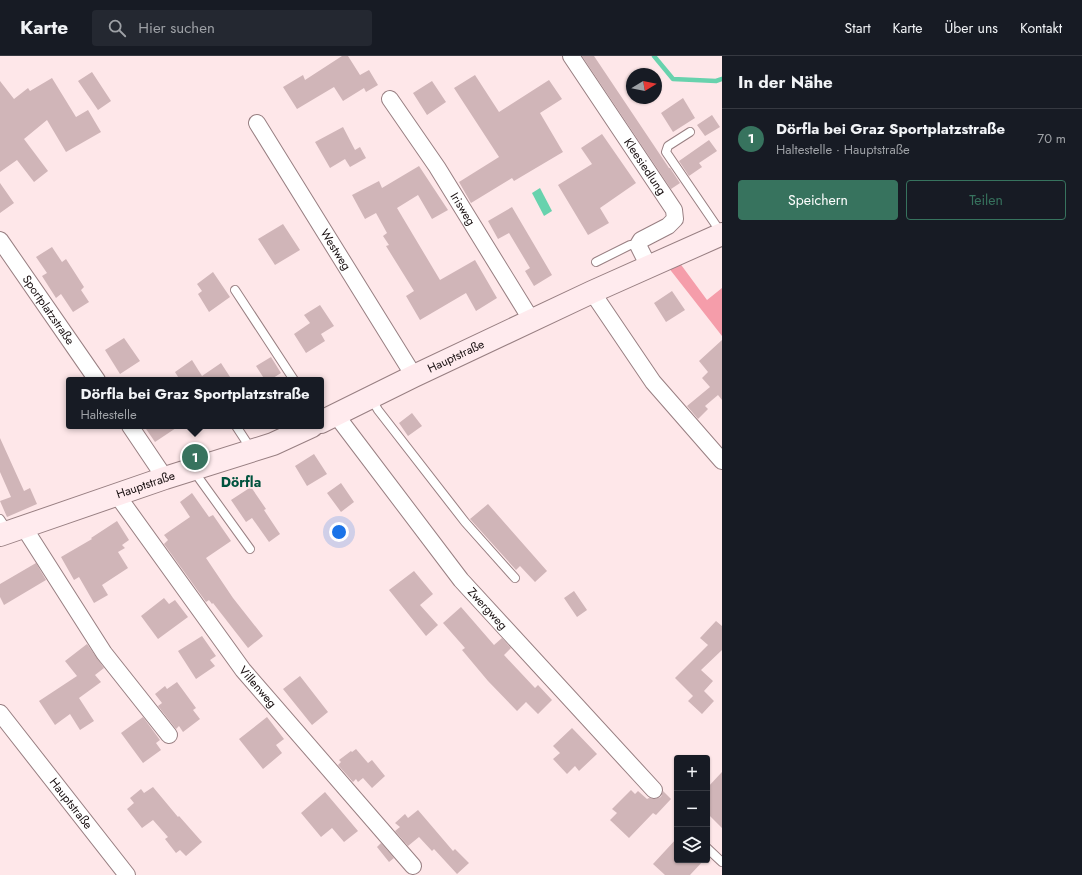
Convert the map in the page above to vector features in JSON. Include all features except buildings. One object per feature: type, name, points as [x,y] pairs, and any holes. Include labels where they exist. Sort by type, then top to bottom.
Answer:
[{"type":"main road","name":"Hauptstraße","points":[[325,420],[414,376],[592,292],[722,234]]},
{"type":"main road","name":"Hauptstraße","points":[[8,528],[117,495],[192,469],[252,451],[273,444],[306,429]]},
{"type":"street","name":"Kleesiedlung","points":[[571,56],[674,210],[675,219],[668,226],[641,240],[638,245]]},
{"type":"street","name":"Irisweg","points":[[390,100],[437,167],[532,321]]},
{"type":"street","name":"Westweg","points":[[257,123],[414,376]]},
{"type":"street","name":"Sportplatzstraße","points":[[0,240],[96,377]]},
{"type":"street","points":[[638,245],[649,267]]},
{"type":"street","points":[[592,292],[653,382],[722,461]]},
{"type":"street","name":"Zwergweg","points":[[325,420],[461,580],[654,790]]},
{"type":"street","points":[[132,429],[166,478]]},
{"type":"street","name":"Villenweg","points":[[117,495],[243,670],[414,866]]},
{"type":"street","name":"Hauptstraße","points":[[8,528],[168,735]]},
{"type":"street","name":"Hauptstraße","points":[[0,713],[127,875]]},
{"type":"lane","points":[[690,132],[668,146],[666,152],[722,234]]},
{"type":"lane","points":[[596,262],[630,245],[638,245]]},
{"type":"lane","points":[[235,290],[292,377]]},
{"type":"lane","points":[[371,397],[378,410],[465,522],[515,578]]},
{"type":"lane","points":[[238,429],[252,451]]},
{"type":"lane","points":[[192,469],[250,548]]},
{"type":"lane","points":[[710,851],[722,862]]},
{"type":"shaded area","points":[[540,188],[552,211],[544,216],[532,193]]},
{"type":"shaded area","points":[[679,262],[707,300],[722,288],[722,336],[668,267]]},
{"type":"waterway","points":[[654,56],[673,79],[716,81],[722,79]]},
{"type":"place","name":"Dörfla bei Graz Sportplatzstraße","points":[[195,457]]},
{"type":"district","name":"Dörfla","points":[[241,482]]}]
